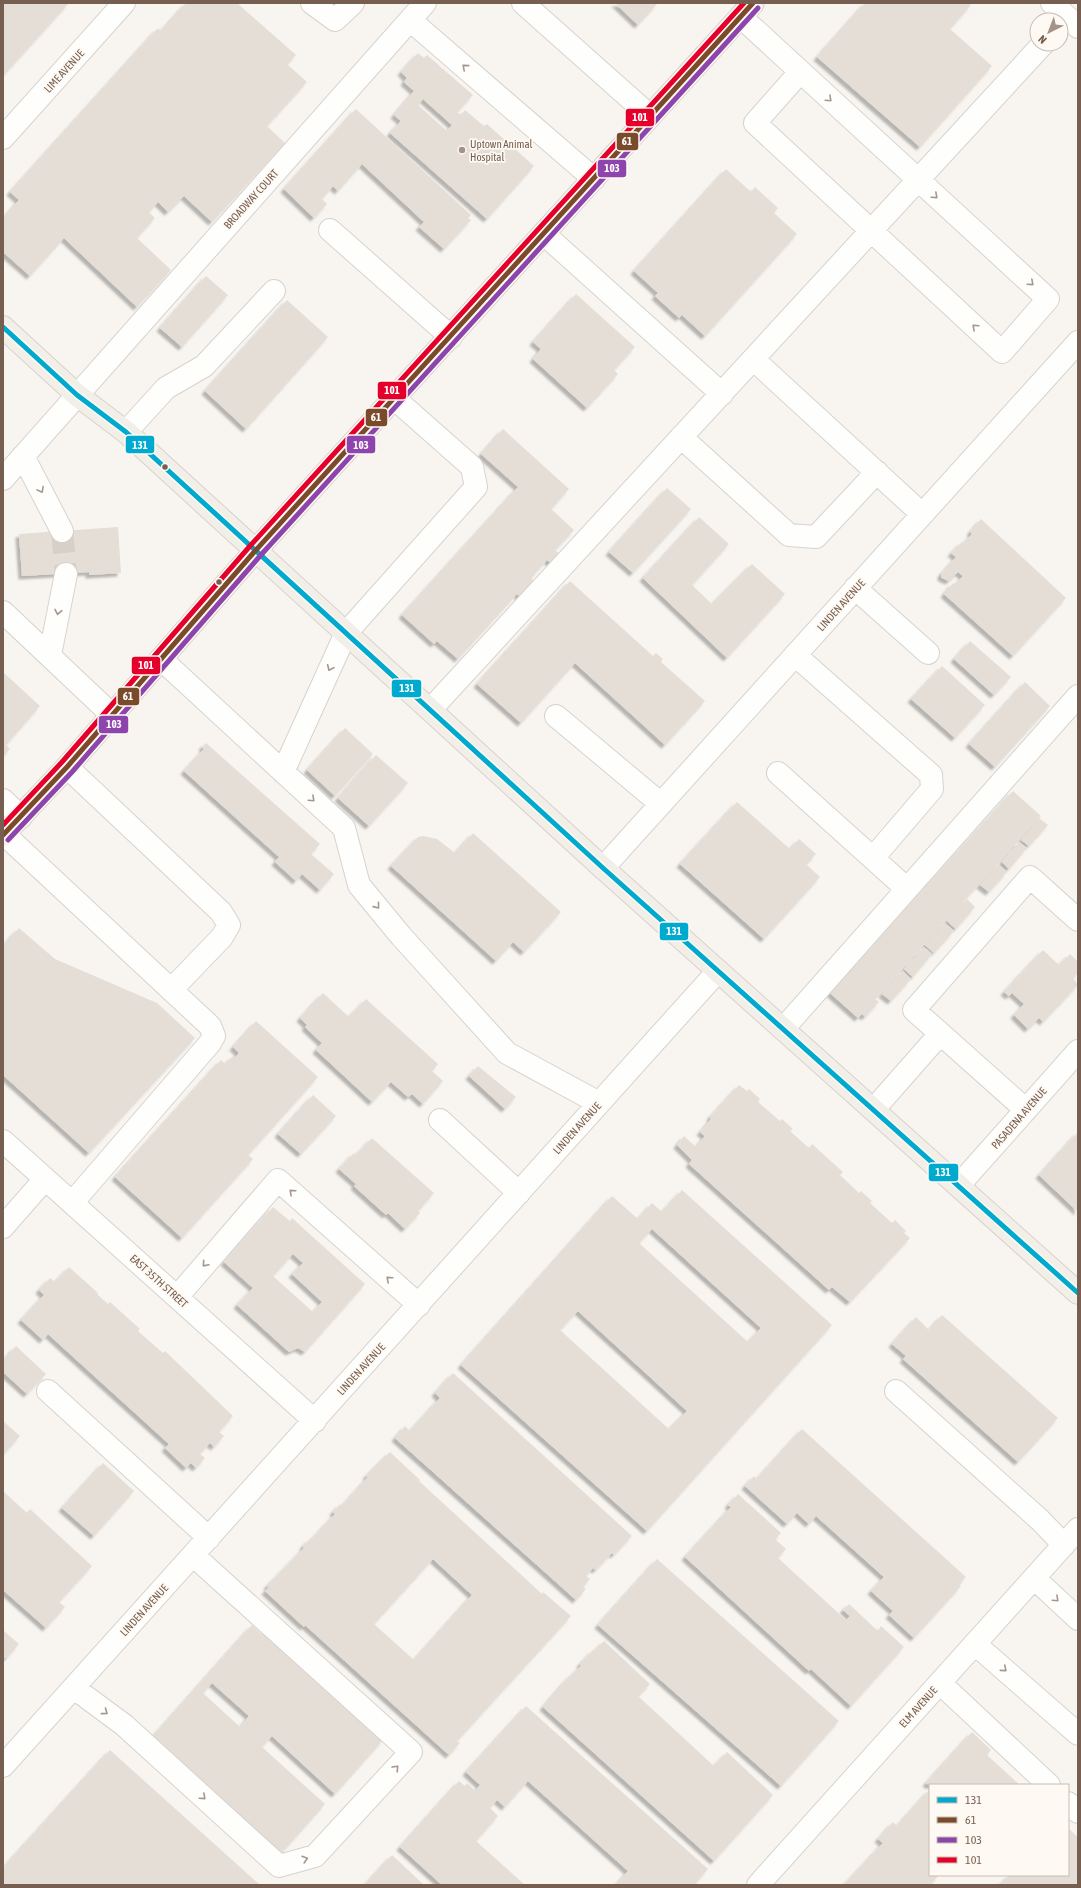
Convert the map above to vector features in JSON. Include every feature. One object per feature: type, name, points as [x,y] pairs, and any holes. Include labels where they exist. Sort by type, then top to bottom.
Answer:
[{"type":"main road","points":[[4,835],[67,767],[111,714],[255,551],[395,399],[747,10]]},
{"type":"main road","points":[[3,328],[77,395],[126,432],[255,551],[431,709],[603,868],[1078,1293]]},
{"type":"street","name":"LIME AVENUE","points":[[3,138],[124,3]]},
{"type":"street","points":[[312,3],[335,20],[353,3]]},
{"type":"street","name":"BROADWAY COURT","points":[[3,478],[425,3]]},
{"type":"street","points":[[523,3],[650,116]]},
{"type":"street","points":[[1052,3],[1060,12]]},
{"type":"street","points":[[747,10],[800,72],[1048,299],[1002,352],[755,123],[800,72]]},
{"type":"street","points":[[410,20],[594,179]]},
{"type":"street","points":[[431,709],[1036,52]]},
{"type":"street","points":[[330,230],[451,337]]},
{"type":"street","points":[[544,234],[722,394]]},
{"type":"street","points":[[126,432],[166,388],[204,366],[274,291]]},
{"type":"street","name":"LINDEN AVENUE","points":[[603,868],[1078,342]]},
{"type":"street","points":[[753,359],[922,514]]},
{"type":"street","points":[[283,772],[346,633],[476,488],[472,467],[395,399]]},
{"type":"street","points":[[681,437],[789,535],[816,537],[877,472]]},
{"type":"street","points":[[23,456],[62,531]]},
{"type":"street","points":[[50,656],[66,574]]},
{"type":"street","points":[[855,588],[928,653]]},
{"type":"street","points":[[3,612],[111,714]]},
{"type":"street","points":[[795,655],[930,775],[932,789],[873,858]]},
{"type":"street","points":[[161,659],[344,828],[359,885],[401,936],[507,1052],[599,1103]]},
{"type":"street","points":[[783,1029],[1078,696]]},
{"type":"street","points":[[556,716],[660,804]]},
{"type":"street","points":[[67,767],[221,912],[229,925],[222,937],[171,990]]},
{"type":"street","points":[[778,773],[907,889]]},
{"type":"street","points":[[3,800],[21,816]]},
{"type":"street","points":[[4,835],[210,1026],[214,1036],[210,1044],[72,1203]]},
{"type":"street","points":[[1026,1110],[914,1010],[1030,877],[1078,920]]},
{"type":"street","name":"LINDEN AVENUE","points":[[3,1766],[194,1556],[718,971]]},
{"type":"street","points":[[874,1109],[940,1034]]},
{"type":"street","name":"PASADENA AVENUE","points":[[959,1185],[1078,1051]]},
{"type":"street","points":[[440,1120],[519,1193]]},
{"type":"street","name":"EAST 35TH STREET","points":[[3,1141],[315,1421]]},
{"type":"street","points":[[3,1227],[45,1179]]},
{"type":"street","points":[[176,1297],[278,1180],[419,1304]]},
{"type":"street","points":[[48,1391],[209,1538]]},
{"type":"street","points":[[896,1391],[1040,1520],[1064,1545]]},
{"type":"street","name":"ELM AVENUE","points":[[758,1885],[1078,1528]]},
{"type":"street","points":[[74,1688],[124,1726],[279,1866],[315,1856],[411,1752],[194,1556]]},
{"type":"street","points":[[1034,1578],[1078,1619]]},
{"type":"street","points":[[975,1644],[1078,1734]]},
{"type":"street","points":[[940,1683],[1048,1784]]},
{"type":"street","points":[[1069,1804],[1078,1812]]},
{"type":"building","points":[[3,3],[69,3],[3,76]]},
{"type":"building","points":[[186,3],[237,3],[296,55],[287,64],[307,82],[267,126],[285,143],[212,222],[184,196],[168,212],[158,202],[149,212],[155,218],[137,238],[171,270],[137,307],[64,238],[30,276],[3,252],[3,219],[19,200],[10,192],[158,28],[161,31]]},
{"type":"building","points":[[615,3],[658,3],[638,25]]},
{"type":"building","points":[[865,3],[968,3],[971,5],[950,29],[992,66],[920,147],[817,57]]},
{"type":"building","name":"Uptown Animal Hospital","points":[[418,53],[424,58],[427,55],[473,95],[457,112],[461,115],[465,110],[484,126],[487,124],[534,166],[487,219],[390,133],[401,121],[394,115],[414,91],[404,82],[407,78],[401,72]],"holes":[[[423,99],[452,125],[447,131],[418,105]]]},
{"type":"building","points":[[356,109],[471,215],[468,218],[471,220],[444,249],[419,227],[424,222],[362,164],[338,191],[333,186],[322,199],[327,204],[314,218],[284,189]]},
{"type":"building","points":[[726,169],[751,192],[755,187],[778,208],[774,213],[797,234],[705,336],[682,315],[679,318],[655,296],[658,293],[634,271]]},
{"type":"building","points":[[206,276],[228,295],[182,347],[160,328]]},
{"type":"building","points":[[576,294],[635,347],[614,370],[618,374],[587,408],[533,359],[541,349],[533,342]]},
{"type":"building","points":[[287,300],[328,337],[246,429],[205,391]]},
{"type":"building","points":[[503,429],[569,489],[551,509],[574,530],[555,550],[561,555],[552,564],[547,560],[531,578],[534,581],[520,597],[517,594],[458,659],[437,641],[434,644],[402,615],[518,487],[481,454]]},
{"type":"building","points":[[667,488],[691,509],[633,573],[609,552]]},
{"type":"building","points":[[699,517],[729,544],[692,585],[712,604],[752,564],[785,594],[727,658],[643,578]]},
{"type":"building","points":[[981,519],[1066,598],[1013,656],[944,594],[953,583],[955,585],[963,576],[958,572],[949,581],[941,577],[941,574],[956,557],[951,553],[962,542],[964,543],[972,534],[970,532]]},
{"type":"building","points":[[118,527],[121,573],[89,575],[89,572],[22,576],[19,534]]},
{"type":"building","points":[[570,581],[653,656],[656,653],[663,659],[661,662],[705,701],[665,745],[575,663],[521,723],[477,684]]},
{"type":"building","points":[[970,641],[1011,677],[994,695],[954,659]]},
{"type":"building","points":[[942,666],[985,705],[955,738],[911,699]]},
{"type":"building","points":[[3,672],[40,706],[6,745],[10,749],[3,756]]},
{"type":"building","points":[[1025,682],[1050,706],[995,767],[969,744]]},
{"type":"building","points":[[345,728],[373,754],[335,796],[307,770]]},
{"type":"building","points":[[206,743],[320,844],[311,854],[334,874],[320,890],[302,874],[296,881],[275,862],[279,857],[184,771],[204,749],[202,747]]},
{"type":"building","points":[[376,755],[408,783],[369,826],[338,798]]},
{"type":"building","points":[[1013,791],[1041,816],[875,999],[879,1002],[865,1017],[862,1014],[858,1018],[830,993]]},
{"type":"building","points":[[737,802],[790,849],[799,839],[816,854],[806,864],[820,877],[764,939],[680,864]]},
{"type":"building","points":[[1039,818],[1048,825],[1029,846],[1021,840]]},
{"type":"building","points":[[473,833],[561,912],[524,952],[513,942],[496,961],[391,866],[418,837],[423,836],[437,839],[455,853]]},
{"type":"building","points":[[1019,842],[1027,848],[1009,869],[1002,862]]},
{"type":"building","points":[[998,864],[1007,872],[989,892],[980,885]]},
{"type":"building","points":[[967,899],[975,907],[956,929],[947,921]]},
{"type":"building","points":[[945,923],[954,931],[934,953],[925,945]]},
{"type":"building","points":[[19,928],[55,959],[157,1003],[195,1038],[89,1153],[3,1075],[3,946]]},
{"type":"building","points":[[924,947],[932,954],[913,977],[904,969]]},
{"type":"building","points":[[1043,950],[1059,965],[1070,954],[1078,962],[1078,973],[1073,978],[1078,985],[1043,1022],[1039,1018],[1028,1029],[1014,1015],[1024,1004],[1012,993],[1009,996],[1004,992]]},
{"type":"building","points":[[903,971],[911,979],[891,1001],[882,994]]},
{"type":"building","points":[[323,993],[349,1017],[366,999],[438,1064],[432,1071],[443,1081],[423,1104],[412,1094],[408,1097],[391,1082],[372,1102],[316,1050],[322,1043],[305,1027],[307,1025],[300,1018]]},
{"type":"building","points":[[256,1021],[318,1077],[248,1155],[253,1159],[182,1238],[115,1177],[221,1060],[225,1064],[233,1056],[235,1058],[239,1053],[233,1047]]},
{"type":"building","points":[[478,1066],[516,1097],[505,1109],[469,1076]]},
{"type":"building","points":[[739,1085],[747,1091],[749,1089],[760,1099],[758,1102],[780,1121],[782,1119],[793,1129],[790,1131],[809,1148],[812,1144],[843,1172],[840,1175],[859,1193],[861,1191],[872,1201],[870,1203],[892,1223],[895,1220],[906,1231],[904,1233],[910,1238],[850,1302],[832,1287],[829,1290],[689,1164],[692,1160],[677,1145],[684,1136],[696,1147],[705,1136],[700,1132],[711,1119],[710,1117]]},
{"type":"building","points":[[313,1095],[336,1116],[301,1154],[278,1134]]},
{"type":"building","points":[[1078,1132],[1078,1212],[1039,1175]]},
{"type":"building","points":[[372,1138],[434,1193],[418,1211],[420,1213],[405,1229],[388,1213],[386,1215],[354,1186],[356,1184],[339,1169],[354,1153],[356,1155]]},
{"type":"building","points":[[682,1190],[832,1325],[647,1531],[461,1365],[612,1196],[638,1219],[652,1203],[662,1212]],"holes":[[[652,1229],[761,1328],[748,1342],[639,1243]],[[578,1311],[687,1411],[669,1429],[560,1330]]]},
{"type":"building","points":[[273,1207],[290,1221],[292,1218],[365,1284],[305,1352],[298,1348],[289,1352],[237,1305],[253,1288],[224,1262]],"holes":[[[293,1254],[303,1263],[292,1274],[322,1302],[313,1312],[273,1276]]]},
{"type":"building","points":[[69,1267],[108,1304],[110,1302],[140,1329],[138,1331],[163,1353],[165,1351],[233,1416],[219,1432],[224,1436],[214,1447],[210,1443],[200,1454],[205,1458],[196,1468],[191,1463],[186,1468],[165,1448],[169,1444],[48,1334],[43,1340],[21,1320],[44,1295],[39,1290],[50,1278],[55,1282]]},
{"type":"building","points":[[942,1315],[1058,1418],[1018,1462],[903,1359],[906,1356],[892,1344],[916,1317],[929,1330]]},
{"type":"building","points":[[16,1346],[46,1374],[27,1394],[3,1372],[3,1361]]},
{"type":"building","points":[[453,1373],[632,1536],[614,1555],[612,1553],[596,1570],[593,1568],[586,1576],[590,1579],[583,1587],[586,1589],[576,1600],[395,1438],[405,1426],[410,1431],[440,1398],[435,1393]]},
{"type":"building","points":[[3,1421],[20,1436],[3,1455]]},
{"type":"building","points":[[802,1429],[966,1577],[959,1584],[961,1586],[914,1638],[889,1615],[893,1611],[871,1591],[884,1577],[816,1516],[809,1524],[797,1513],[787,1524],[745,1486],[754,1476],[757,1479]]},
{"type":"building","points":[[390,1452],[420,1480],[419,1481],[542,1594],[543,1592],[571,1616],[457,1741],[460,1743],[449,1755],[305,1625],[304,1627],[265,1591],[269,1587],[267,1586],[304,1548],[303,1546],[310,1539],[311,1540],[335,1514],[333,1512],[340,1504],[342,1506],[368,1477],[366,1476]],"holes":[[[433,1559],[472,1595],[414,1660],[374,1624]]]},
{"type":"building","points":[[103,1463],[134,1491],[94,1536],[62,1508]]},
{"type":"building","points":[[3,1491],[27,1513],[30,1509],[92,1566],[59,1602],[65,1607],[46,1628],[3,1590]]},
{"type":"building","points":[[738,1494],[781,1533],[775,1539],[786,1549],[778,1558],[846,1620],[850,1616],[843,1610],[849,1604],[878,1631],[881,1626],[904,1647],[851,1706],[811,1669],[809,1671],[685,1557],[731,1507],[728,1505]]},
{"type":"building","points":[[657,1559],[839,1721],[781,1786],[598,1625]]},
{"type":"building","points":[[252,1625],[262,1634],[263,1632],[383,1740],[335,1794],[272,1736],[262,1747],[325,1804],[278,1857],[149,1741]],"holes":[[[212,1683],[249,1716],[240,1727],[203,1693]]]},
{"type":"building","points":[[3,1630],[19,1644],[7,1658],[5,1657],[3,1660]]},
{"type":"building","points":[[604,1641],[650,1684],[638,1696],[714,1766],[727,1752],[773,1795],[714,1861],[543,1707],[566,1680],[581,1666],[580,1664]]},
{"type":"building","points":[[526,1706],[708,1869],[694,1885],[616,1885],[628,1871],[528,1781],[505,1807],[497,1800],[490,1808],[498,1816],[476,1841],[525,1885],[442,1885],[400,1847],[459,1781],[465,1786],[467,1783],[475,1791],[480,1785],[466,1772]]},
{"type":"building","points":[[972,1732],[991,1750],[987,1755],[1019,1784],[929,1785],[926,1783]]},
{"type":"building","points":[[110,1750],[260,1885],[3,1885],[3,1868]]},
{"type":"building","points":[[929,1790],[929,1876],[938,1876],[930,1885],[844,1885],[883,1843],[878,1839],[893,1822],[897,1826]]},
{"type":"building","points":[[1069,1829],[1078,1837],[1078,1885],[1000,1885],[1008,1876],[1069,1876]]},
{"type":"building","points":[[392,1855],[423,1884],[365,1885]]},
{"type":"tunnel","points":[[62,531],[66,574]]},
{"type":"transit line","name":"101","points":[[3,825],[62,762],[250,546],[744,3]]},
{"type":"transit line","name":"61","points":[[3,835],[67,767],[255,551],[753,3]]},
{"type":"transit line","name":"103","points":[[8,840],[72,772],[260,556],[758,8]]},
{"type":"transit line","name":"131","points":[[3,327],[77,395],[126,432],[603,868],[1078,1293]]},
{"type":"place","name":"Uptown Animal Hospital","points":[[462,150]]}]
